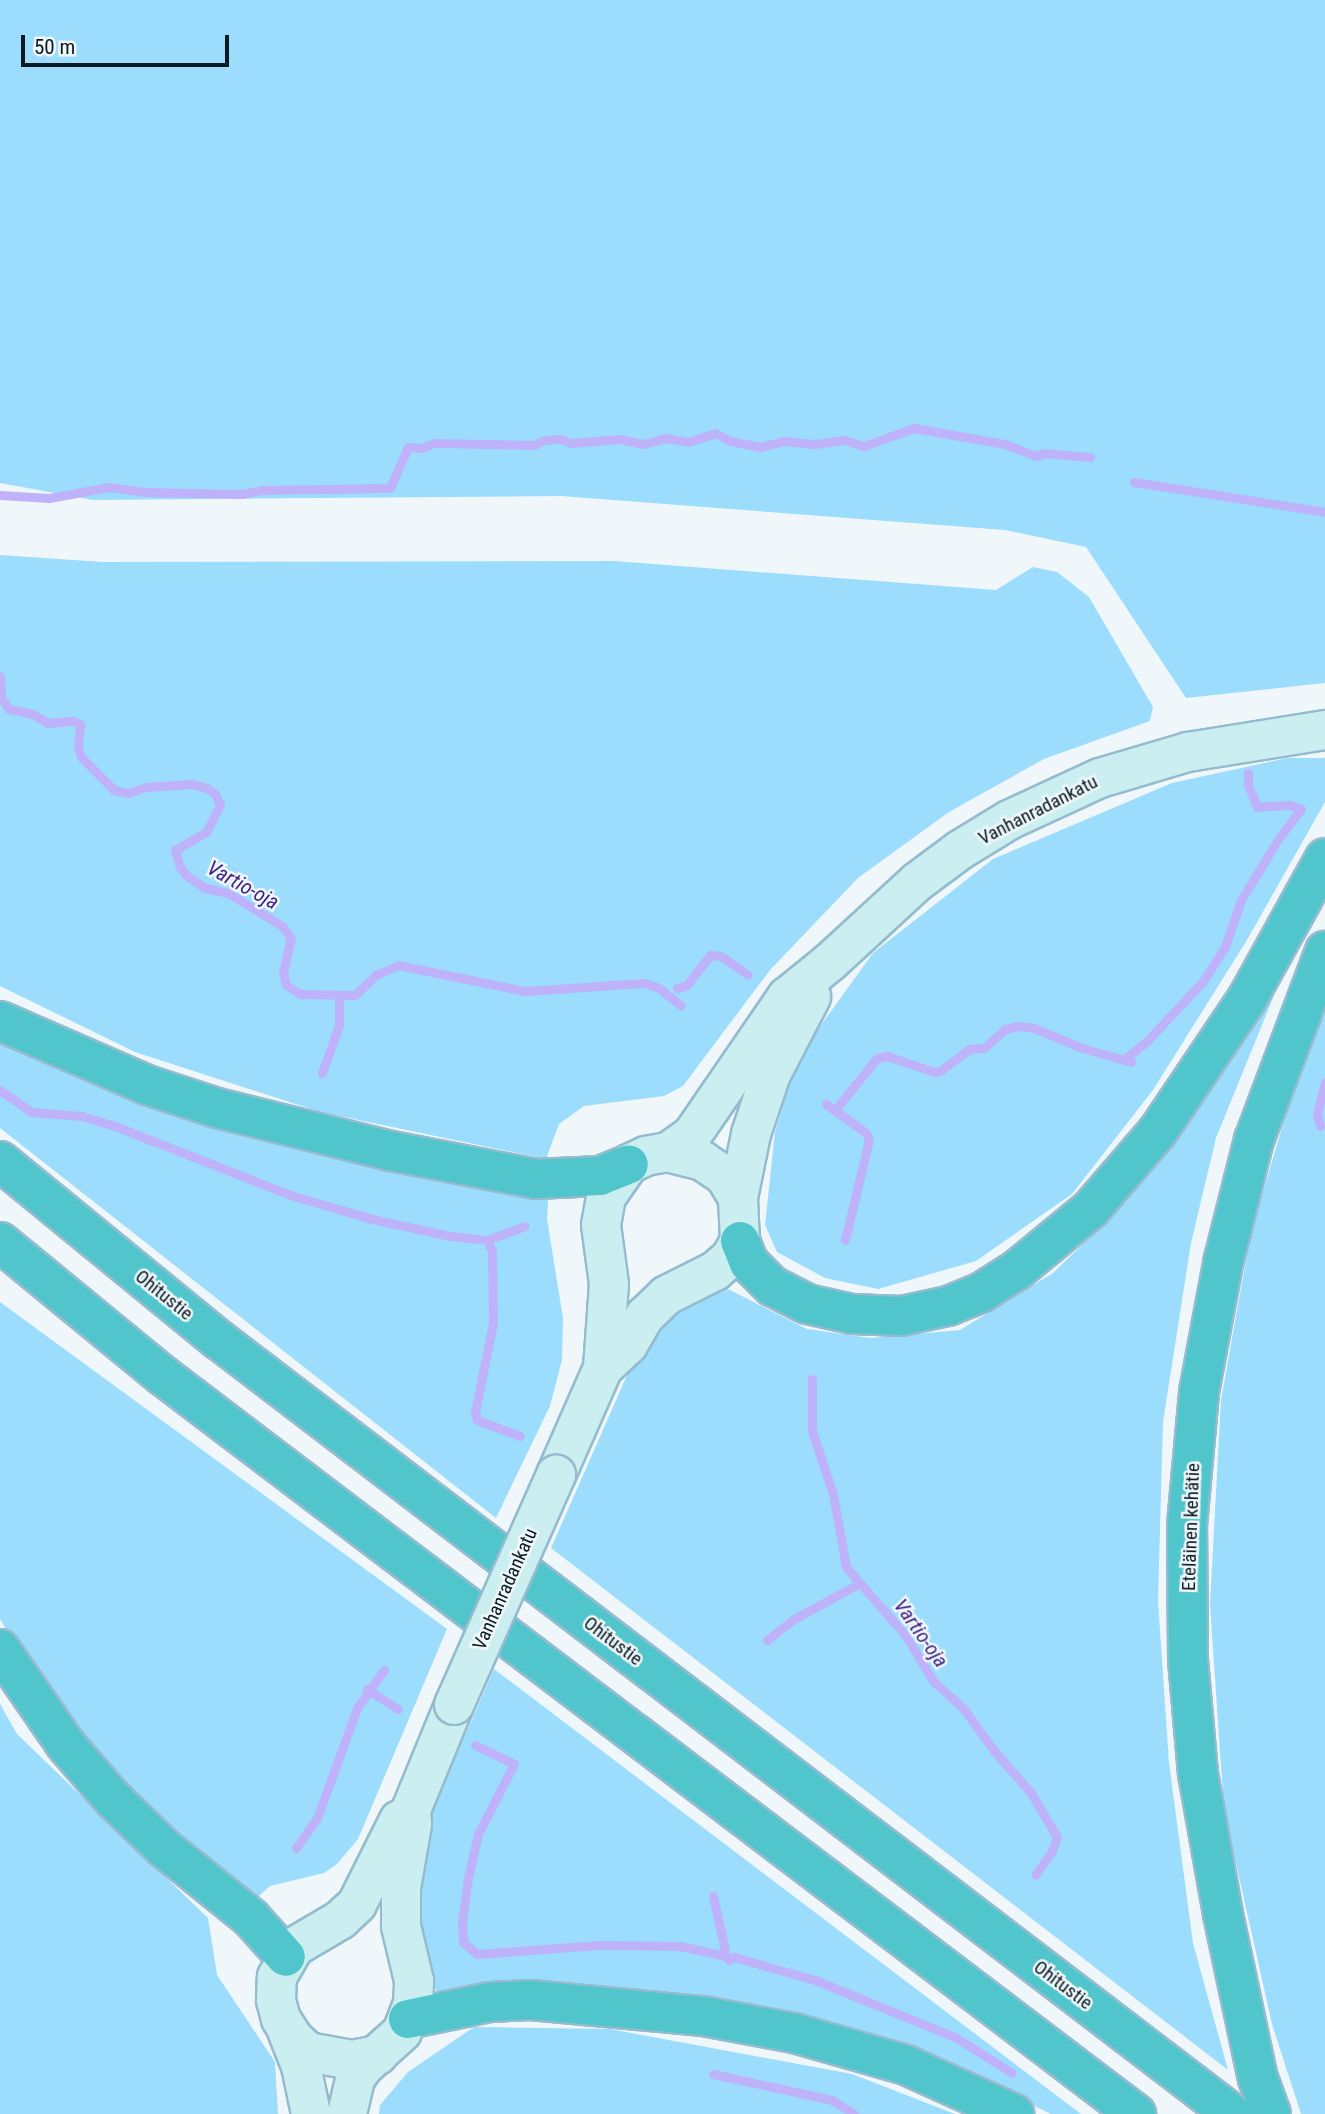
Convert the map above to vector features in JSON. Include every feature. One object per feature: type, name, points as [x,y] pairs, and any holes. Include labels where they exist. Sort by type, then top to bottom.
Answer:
[{"type":"highway","points":[[740,1241],[749,1263],[772,1286],[807,1304],[852,1314],[901,1316],[936,1309],[982,1292],[1017,1270],[1091,1209],[1158,1132],[1247,999],[1325,858]]},
{"type":"highway","name":"Eteläinen kehätie","points":[[1271,2114],[1258,2079],[1223,1914],[1198,1774],[1188,1659],[1187,1525],[1199,1392],[1224,1259],[1254,1140],[1325,951]]},
{"type":"highway","points":[[0,1021],[147,1085],[217,1108],[391,1151],[536,1179],[600,1176],[629,1164]]},
{"type":"highway","name":"Ohitustie","points":[[0,1161],[219,1340],[1232,2114]]},
{"type":"highway","points":[[0,1242],[162,1375],[1136,2114]]},
{"type":"highway","points":[[0,1649],[66,1745],[113,1799],[164,1848],[262,1927],[286,1957]]},
{"type":"highway","points":[[408,2019],[490,2002],[530,2000],[703,2016],[794,2033],[906,2065],[1014,2114]]},
{"type":"street","name":"Vanhanradankatu","points":[[286,1957],[294,1947],[340,1920],[357,1904],[373,1878],[394,1826],[411,1810],[454,1705],[603,1368],[609,1284],[602,1211],[606,1197],[629,1164],[668,1152],[692,1135],[786,997],[830,962],[916,882],[1009,820],[1100,778],[1188,752],[1268,737],[1325,730]]},
{"type":"street","name":"Vanhanradankatu","points":[[603,1368],[628,1345],[645,1316],[667,1295],[715,1271],[731,1257],[740,1241],[738,1198],[751,1135],[771,1074],[830,962]]},
{"type":"street","points":[[668,1152],[703,1161],[725,1176],[738,1198]]},
{"type":"street","name":"Vanhanradankatu","points":[[347,2114],[355,2079],[402,2032],[408,2019],[414,1981],[401,1926],[401,1888],[412,1824],[411,1810]]},
{"type":"street","points":[[286,1957],[277,1977],[276,2000],[301,2066],[311,2114]]},
{"type":"street","points":[[285,2026],[308,2052],[352,2060],[378,2055]]},
{"type":"shaded area","points":[[0,0],[1325,0],[1325,683],[1186,698],[1086,547],[1005,530],[561,496],[93,500],[0,483]]},
{"type":"shaded area","points":[[0,555],[103,562],[614,561],[996,590],[1033,567],[1057,572],[1089,597],[1153,707],[1150,721],[1044,759],[949,812],[858,878],[770,970],[683,1086],[664,1096],[584,1106],[559,1124],[546,1159],[320,1112],[135,1052],[0,986]]},
{"type":"shaded area","points":[[1287,758],[1325,758],[1325,802],[1247,940],[1153,1090],[1072,1194],[976,1261],[878,1289],[825,1278],[777,1252],[765,1225],[775,1132],[798,1057],[873,953],[993,859],[1172,783]]},
{"type":"shaded area","points":[[1286,966],[1216,1138],[1191,1243],[1163,1422],[1158,1601],[1169,1763],[1193,1943],[1228,2070],[551,1548],[628,1373],[671,1317],[726,1288],[807,1329],[870,1338],[960,1330],[1053,1273],[1127,1201],[1192,1117]]},
{"type":"shaded area","points":[[1325,1004],[1325,2114],[1301,2114],[1272,2024],[1224,1810],[1210,1604],[1221,1400],[1251,1232],[1295,1084]]},
{"type":"shaded area","points":[[0,1040],[387,1166],[548,1200],[547,1219],[563,1318],[562,1360],[550,1406],[496,1518],[0,1128]]},
{"type":"shaded area","points":[[0,1302],[447,1629],[358,1839],[337,1864],[324,1873],[270,1886],[252,1902],[112,1778],[22,1656],[0,1619]]},
{"type":"shaded area","points":[[494,1669],[1081,2114],[1051,2114],[951,2066],[438,1995],[420,1947],[416,1923],[427,1822]]},
{"type":"shaded area","points":[[0,1704],[17,1734],[208,1918],[217,1975],[275,2062],[278,2114],[0,2114]]},
{"type":"shaded area","points":[[474,2027],[610,2029],[852,2074],[955,2114],[379,2114],[380,2105],[408,2072]]},
{"type":"waterway","points":[[0,495],[49,498],[109,487],[144,492],[242,494],[262,490],[390,488],[408,447],[421,448],[435,443],[534,445],[544,440],[560,439],[571,443],[619,439],[643,444],[666,438],[688,442],[715,433],[730,441],[761,447],[784,441],[815,444],[844,440],[864,446],[914,428],[1005,444],[1037,456],[1044,453],[1090,457]]},
{"type":"waterway","points":[[1134,482],[1325,512]]},
{"type":"waterway","name":"Vartio-oja","points":[[0,676],[1,698],[9,709],[32,714],[48,723],[73,721],[80,724],[78,747],[81,757],[114,790],[128,793],[147,787],[191,784],[207,788],[215,794],[220,805],[206,832],[175,850],[180,867],[187,876],[205,888],[228,893],[282,926],[291,938],[283,972],[286,985],[300,994],[355,995],[376,975],[398,965],[525,991],[644,983],[659,988],[681,1006]]},
{"type":"waterway","points":[[1123,1060],[1147,1041],[1204,980],[1225,947],[1241,900],[1279,838],[1301,809],[1290,805],[1257,807],[1248,785],[1248,773]]},
{"type":"waterway","points":[[677,988],[686,986],[710,955],[721,956],[747,974]]},
{"type":"waterway","points":[[322,1073],[339,1025],[339,995]]},
{"type":"waterway","points":[[835,1110],[877,1058],[887,1056],[934,1072],[940,1071],[969,1049],[984,1048],[1005,1029],[1018,1026],[1034,1028],[1082,1048],[1131,1062]]},
{"type":"waterway","points":[[1320,1126],[1317,1114],[1325,1082]]},
{"type":"waterway","points":[[0,1090],[31,1112],[82,1116],[115,1126],[290,1195],[372,1219],[450,1236],[487,1240],[525,1226]]},
{"type":"waterway","name":"Vartio-oja","points":[[826,1104],[866,1133],[869,1140],[845,1240]]},
{"type":"waterway","points":[[487,1240],[492,1251],[493,1323],[475,1412],[477,1420],[520,1436]]},
{"type":"waterway","name":"Vartio-oja","points":[[812,1379],[812,1431],[833,1494],[846,1567],[906,1636],[933,1681],[963,1708],[995,1752],[1031,1793],[1057,1837],[1052,1851],[1035,1875]]},
{"type":"waterway","points":[[767,1640],[794,1619],[860,1583]]},
{"type":"waterway","points":[[296,1848],[317,1818],[357,1708],[384,1670]]},
{"type":"waterway","points":[[367,1689],[398,1709]]},
{"type":"waterway","points":[[475,1745],[514,1764],[478,1834],[468,1878],[462,1920],[463,1942],[477,1954],[599,1945],[680,1946],[726,1956],[729,1960],[734,1957],[815,1980],[955,2037],[1012,2073]]},
{"type":"waterway","points":[[713,1896],[725,1950]]},
{"type":"waterway","points":[[713,2074],[832,2100],[854,2114]]}]
